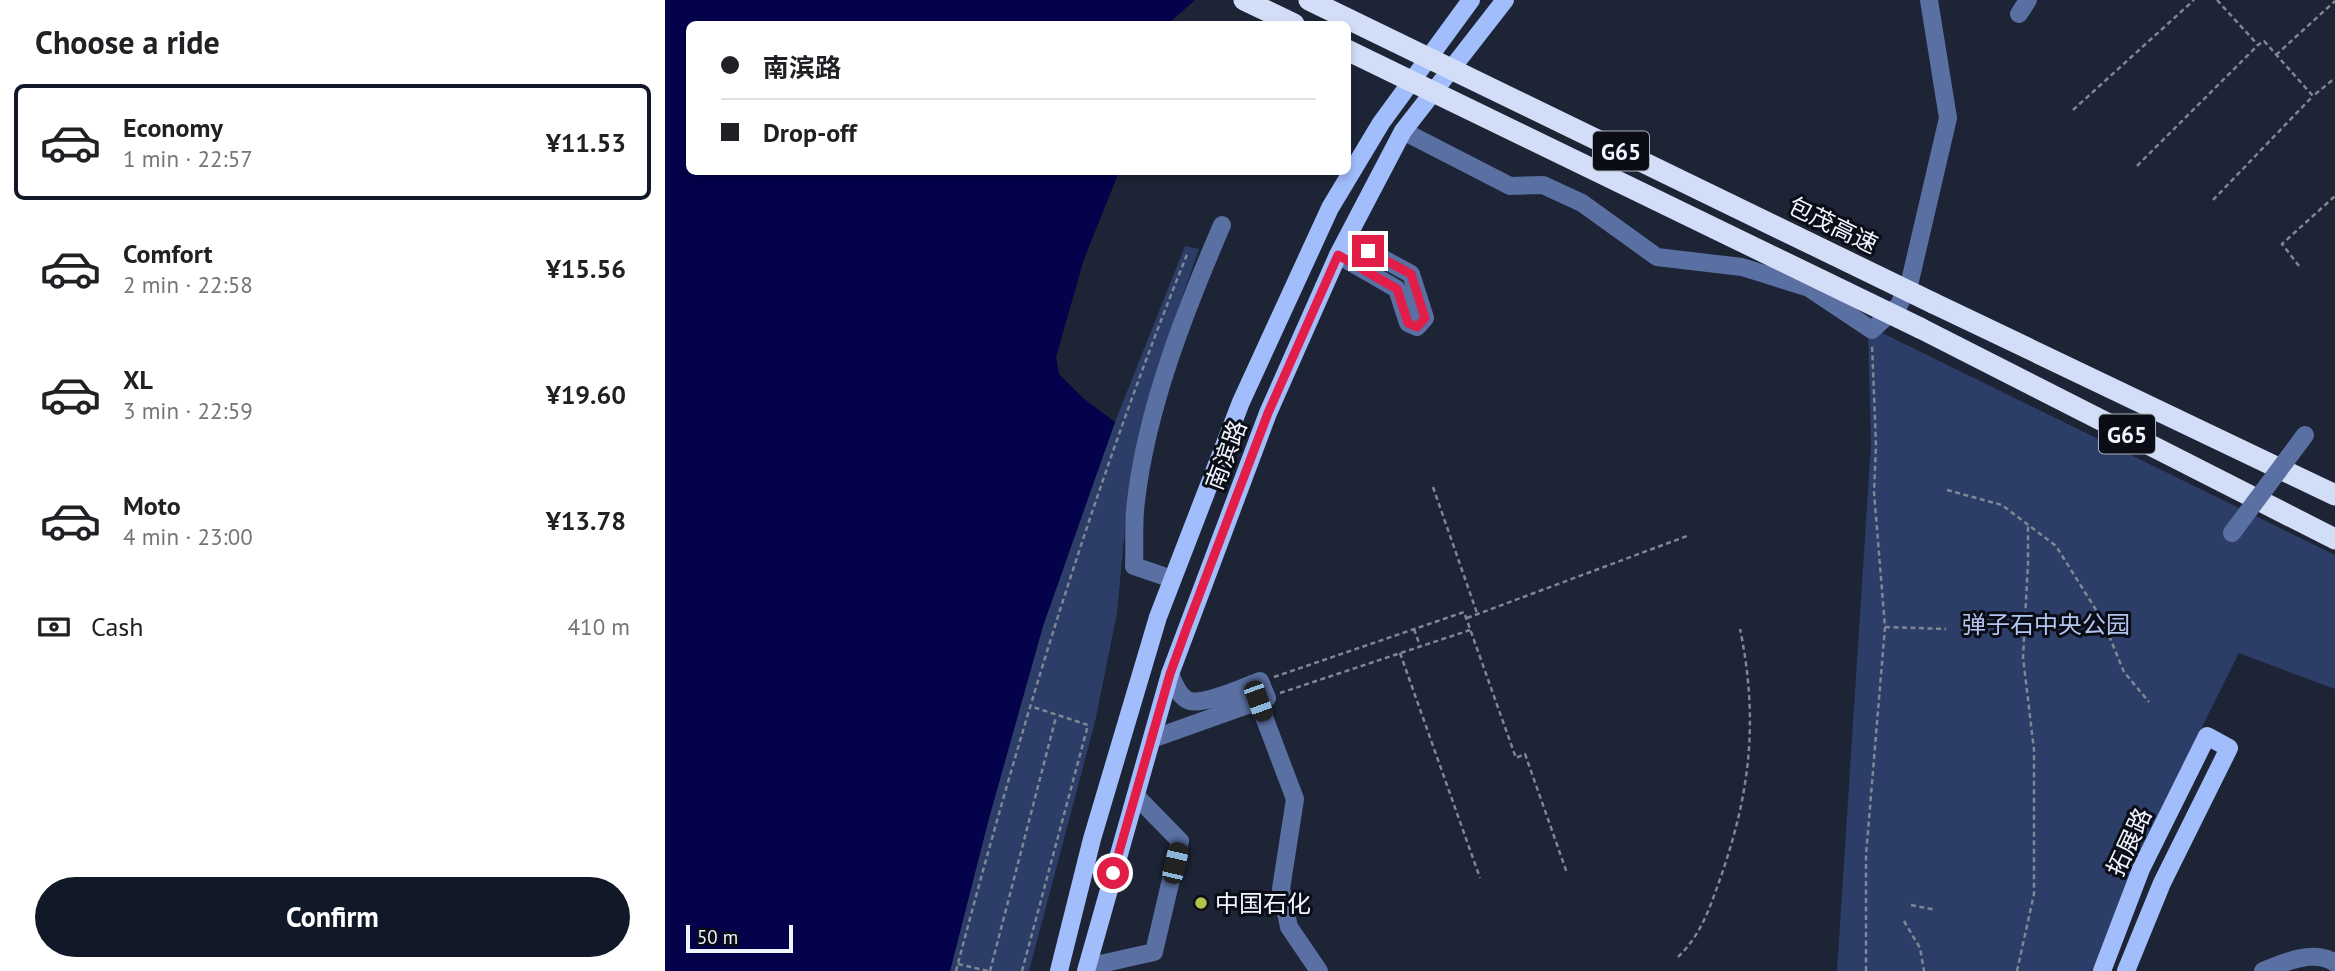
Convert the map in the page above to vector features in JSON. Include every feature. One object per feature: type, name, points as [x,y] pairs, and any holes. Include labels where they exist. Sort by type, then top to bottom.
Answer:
[{"type":"highway","points":[[1244,0],[1288,21]]},
{"type":"highway","name":"包茂高速","points":[[1309,0],[2335,495]]},
{"type":"highway","name":"G65","points":[[1351,52],[1920,328],[2335,539]]},
{"type":"main road","name":"南滨路","points":[[1351,173],[1381,123],[1471,0]]},
{"type":"main road","name":"南滨路","points":[[1086,969],[1170,674],[1268,413],[1343,247],[1403,131],[1505,0]]},
{"type":"main road","name":"南滨路","points":[[1059,971],[1092,839],[1154,630],[1172,579],[1241,402],[1330,208],[1350,175]]},
{"type":"main road","name":"拓展路","points":[[2102,971],[2141,869],[2207,736],[2229,748],[2161,883],[2126,971]]},
{"type":"street","points":[[1403,131],[1510,186],[1543,185],[1582,203],[1657,257],[1723,263],[1809,288],[1872,330],[1899,305],[1910,281],[1948,118],[1929,0]]},
{"type":"street","points":[[1172,579],[1134,566],[1135,502],[1149,434],[1177,337],[1194,290],[1223,225]]},
{"type":"street","points":[[1343,247],[1397,289],[1417,321]]},
{"type":"street","points":[[2232,533],[2305,435]]},
{"type":"street","points":[[1170,674],[1181,696],[1190,701],[1262,693]]},
{"type":"street","points":[[1152,739],[1262,693]]},
{"type":"street","points":[[1262,693],[1295,799],[1281,889],[1289,927],[1319,971]]},
{"type":"street","points":[[1086,969],[1154,952],[1180,841],[1136,796]]},
{"type":"street","points":[[2263,971],[2312,956],[2324,957],[2335,964]]},
{"type":"path","points":[[2073,110],[2194,0]]},
{"type":"path","points":[[2219,1],[2258,45]]},
{"type":"path","points":[[2276,55],[2335,1]]},
{"type":"path","points":[[2137,166],[2264,41],[2313,96]]},
{"type":"path","points":[[2213,200],[2313,96],[2335,78]]},
{"type":"path","points":[[2299,266],[2282,244],[2335,196]]},
{"type":"path","points":[[956,971],[1030,706],[1145,358],[1188,252]]},
{"type":"path","points":[[1866,971],[1866,855],[1885,627],[1874,492],[1876,445],[1872,330]]},
{"type":"path","points":[[1433,487],[1477,614]]},
{"type":"path","points":[[1947,490],[2002,505],[2056,546],[2103,621],[2124,672],[2149,702]]},
{"type":"path","points":[[2017,971],[2034,894],[2034,750],[2023,657],[2028,525]]},
{"type":"path","points":[[1466,618],[1687,536]]},
{"type":"path","points":[[1262,693],[1414,629],[1464,612],[1515,758],[1524,754],[1567,873]]},
{"type":"path","points":[[1885,627],[1946,629]]},
{"type":"path","points":[[1414,629],[1420,646]]},
{"type":"path","points":[[1678,957],[1691,945],[1705,920],[1732,844],[1745,796],[1750,742],[1747,662],[1740,629]]},
{"type":"path","points":[[1262,693],[1470,630]]},
{"type":"path","points":[[1400,653],[1480,878]]},
{"type":"path","points":[[1022,971],[1088,726],[1030,706]]},
{"type":"path","points":[[958,964],[989,971],[1057,716]]},
{"type":"path","points":[[1911,905],[1936,910]]},
{"type":"path","points":[[1904,921],[1920,948],[1924,971]]},
{"type":"green space","points":[[1185,246],[1199,249],[1158,366],[1127,507],[1117,613],[1095,722],[1029,971],[950,971],[989,818],[1043,626],[1115,422]]},
{"type":"green space","name":"弹子石中央公园","points":[[1868,326],[2335,555],[2335,689],[2239,653],[2132,867],[2093,971],[1837,971],[1871,444]]},
{"type":"shaded area","points":[[665,0],[1195,0],[1171,21],[686,21],[686,175],[1118,175],[1084,259],[1056,357],[1059,374],[1084,399],[1115,422],[1043,626],[989,818],[950,971],[665,971]]},
{"type":"place","name":"中国石化","points":[[1201,903]]},
{"type":"route","points":[[1113,873],[1170,674],[1187,627],[1268,413],[1338,255],[1397,289],[1408,323],[1417,327],[1425,318],[1411,274],[1368,251]]}]
